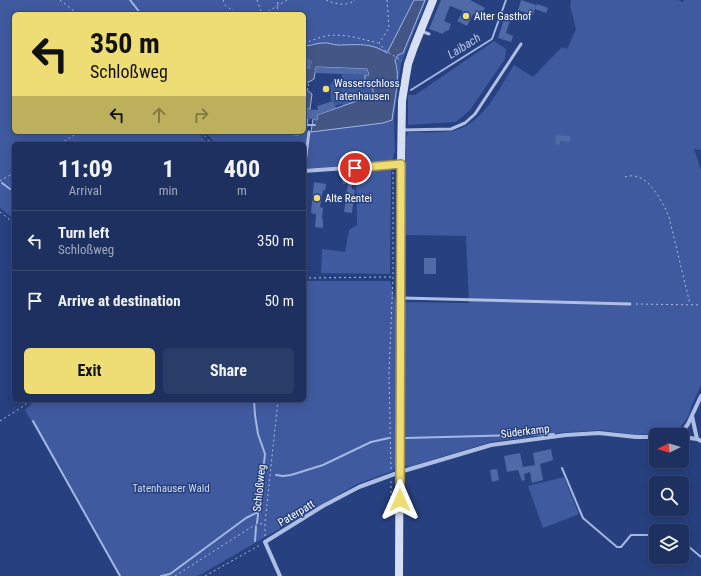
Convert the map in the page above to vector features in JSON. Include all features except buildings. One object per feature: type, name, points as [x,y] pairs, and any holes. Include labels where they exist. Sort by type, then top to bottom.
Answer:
[{"type":"main road","points":[[399,576],[400,298],[397,165],[402,130],[404,82],[408,64],[433,0]]},
{"type":"street","points":[[306,171],[397,165]]},
{"type":"street","points":[[685,428],[701,396]]},
{"type":"street","points":[[689,438],[699,440],[692,416]]},
{"type":"street","name":"Süderkamp","points":[[400,472],[491,444],[566,435],[598,433],[649,437]]},
{"type":"street","name":"Paterpatt","points":[[265,542],[323,506],[359,487],[400,472]]},
{"type":"street","points":[[265,542],[280,576]]},
{"type":"lane","points":[[421,31],[429,34]]},
{"type":"lane","points":[[402,130],[451,129],[465,123],[475,114],[522,44]]},
{"type":"lane","points":[[306,155],[309,132]]},
{"type":"lane","points":[[400,298],[630,304]]},
{"type":"path","points":[[60,0],[75,12]]},
{"type":"path","points":[[223,0],[225,4],[235,12]]},
{"type":"path","points":[[257,0],[262,12]]},
{"type":"path","points":[[277,12],[278,0]]},
{"type":"path","points":[[267,12],[287,0]]},
{"type":"path","points":[[326,0],[339,4],[346,4],[355,0]]},
{"type":"path","points":[[379,43],[389,28],[387,0]]},
{"type":"path","points":[[306,42],[314,41],[324,36],[340,34],[379,43],[396,58],[404,61]]},
{"type":"path","points":[[306,83],[309,84],[308,89],[306,88]]},
{"type":"path","points":[[63,142],[76,134]]},
{"type":"path","points":[[203,134],[210,142]]},
{"type":"path","points":[[391,475],[389,373],[397,165]]},
{"type":"path","points":[[0,181],[12,174]]},
{"type":"path","points":[[625,177],[640,177],[648,184],[665,208],[669,218],[690,304]]},
{"type":"path","points":[[0,212],[12,221]]},
{"type":"path","points":[[306,278],[393,277]]},
{"type":"path","points":[[630,304],[701,305]]},
{"type":"path","points":[[0,421],[22,408],[28,402]]},
{"type":"path","name":"Schloßweg","points":[[265,542],[265,523],[278,402]]},
{"type":"path","points":[[175,576],[253,526],[265,523]]},
{"type":"path","points":[[205,576],[265,542]]},
{"type":"green space","points":[[0,0],[414,0],[387,54],[364,44],[340,45],[321,43],[306,46],[306,12],[12,12],[12,134],[200,134],[206,142],[12,142],[12,217],[0,208]]},
{"type":"green space","points":[[425,0],[427,0],[401,64],[394,119],[395,151],[392,162],[306,169],[306,142],[214,142],[207,134],[298,135],[306,134],[306,131],[312,132],[370,124],[398,68],[395,60],[398,55],[403,53]]},
{"type":"green space","name":"Tatenhauser Wald","points":[[571,0],[678,0],[683,2],[684,0],[701,0],[701,150],[694,149],[701,170],[701,385],[688,417],[680,428],[649,428],[649,434],[635,435],[600,430],[558,433],[491,442],[408,467],[404,464],[396,467],[393,471],[357,484],[198,576],[120,576],[25,410],[33,402],[306,402],[306,281],[390,281],[396,302],[469,303],[466,236],[405,235],[406,138],[408,132],[452,131],[463,128],[472,122],[489,105],[514,65],[533,77],[562,47],[567,49],[576,29],[570,5]]},
{"type":"green space","points":[[494,41],[506,49],[505,59],[470,110],[456,122],[408,125],[408,95],[415,95]]},
{"type":"green space","points":[[342,74],[365,75],[365,81],[369,86],[372,86],[374,95],[343,106],[342,104],[335,106],[333,101],[331,101],[330,85],[333,81],[342,80]]},
{"type":"green space","points":[[391,168],[390,274],[321,273],[322,249],[345,252],[349,230],[357,225],[356,171]]},
{"type":"green space","points":[[564,477],[579,514],[543,528],[528,486]]},
{"type":"shaded area","points":[[414,0],[425,0],[403,53],[398,55],[395,60],[397,67],[397,82],[392,120],[383,123],[311,132],[313,119],[317,120],[317,115],[374,95],[372,86],[367,85],[365,81],[365,75],[369,75],[367,69],[316,67],[314,79],[306,82],[306,67],[310,68],[311,61],[306,60],[306,46],[318,43],[363,45],[381,49],[387,53]]},
{"type":"shaded area","points":[[306,90],[312,94],[310,109],[306,109]]},
{"type":"shaded area","points":[[306,118],[308,119],[306,131]]},
{"type":"waterway","name":"Laibach","points":[[130,0],[139,12]]},
{"type":"waterway","name":"Laibach","points":[[411,90],[492,39],[506,0]]},
{"type":"waterway","name":"Laibach","points":[[306,125],[315,125]]},
{"type":"waterway","points":[[2,183],[10,189]]},
{"type":"waterway","points":[[254,402],[258,434],[265,454],[257,523]]},
{"type":"waterway","points":[[33,421],[120,576]]},
{"type":"waterway","points":[[406,438],[554,434]]},
{"type":"waterway","points":[[276,475],[291,475],[323,465],[371,442],[389,438]]},
{"type":"waterway","points":[[562,468],[583,518],[617,547],[621,547],[631,535],[649,535]]},
{"type":"waterway","points":[[161,576],[170,574],[246,518],[258,512]]},
{"type":"waterway","points":[[255,541],[256,527]]},
{"type":"waterway","points":[[689,547],[701,557]]},
{"type":"place","name":"Alter Gasthof","points":[[466,16]]},
{"type":"place","name":"Wasserschloss Tatenhausen","points":[[326,89]]},
{"type":"place","name":"Alte Rentei","points":[[317,198]]},
{"type":"route","points":[[355,168],[401,164],[400,500]]}]
